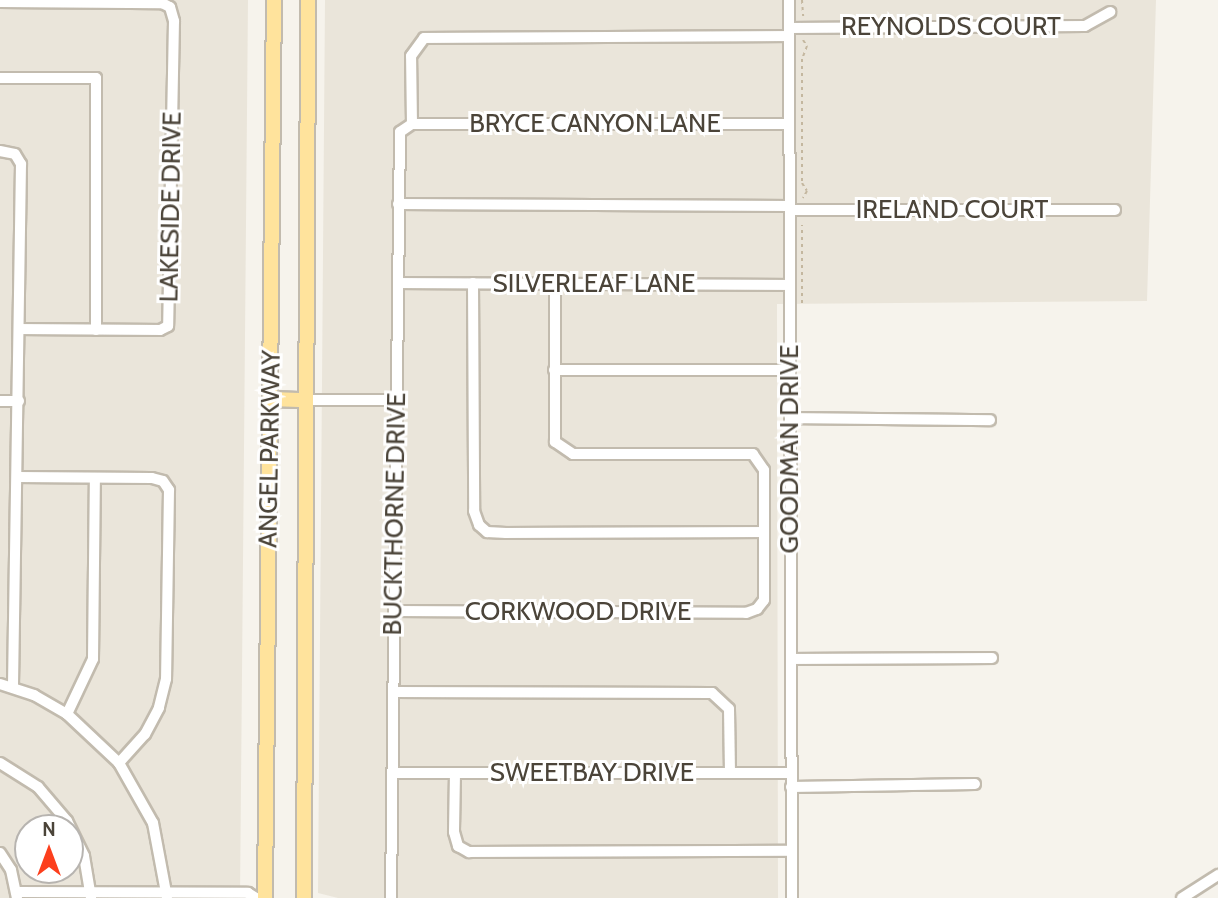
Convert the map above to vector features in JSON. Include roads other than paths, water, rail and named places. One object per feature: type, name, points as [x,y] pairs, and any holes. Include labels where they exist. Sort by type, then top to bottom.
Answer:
[{"type":"main road","name":"ANGEL PARKWAY","points":[[265,898],[274,0]]},
{"type":"main road","name":"ANGEL PARKWAY","points":[[304,898],[308,0]]},
{"type":"main road","points":[[271,399],[306,400]]},
{"type":"street","name":"GOODMAN DRIVE","points":[[789,0],[792,898]]},
{"type":"street","points":[[0,2],[167,2]]},
{"type":"street","name":"LAKESIDE DRIVE","points":[[20,329],[159,330],[168,326],[174,21],[167,2]]},
{"type":"street","name":"REYNOLDS COURT","points":[[407,127],[411,56],[424,38],[1085,26],[1110,12]]},
{"type":"street","points":[[0,78],[96,78],[96,330]]},
{"type":"street","name":"BRYCE CANYON LANE","points":[[407,127],[789,124]]},
{"type":"street","name":"BUCKTHORNE DRIVE","points":[[391,898],[398,204],[407,127]]},
{"type":"street","points":[[0,151],[17,156],[21,164],[13,687]]},
{"type":"street","name":"IRELAND COURT","points":[[398,204],[1115,210]]},
{"type":"street","name":"SILVERLEAF LANE","points":[[398,283],[790,285]]},
{"type":"street","points":[[473,283],[474,511],[479,525],[487,532],[764,532],[764,470],[753,454],[573,454],[560,447],[553,435],[555,284]]},
{"type":"street","points":[[554,369],[790,370]]},
{"type":"street","points":[[306,400],[396,400]]},
{"type":"street","points":[[0,401],[19,401]]},
{"type":"street","points":[[790,418],[990,420]]},
{"type":"street","points":[[18,477],[158,479],[166,485],[170,495],[166,679],[159,708],[145,734],[119,763]]},
{"type":"street","points":[[67,714],[93,659],[95,478]]},
{"type":"street","name":"CORKWOOD DRIVE","points":[[394,611],[746,612],[759,607],[764,595],[764,532]]},
{"type":"street","points":[[791,659],[992,658]]},
{"type":"street","points":[[0,684],[13,687],[67,714],[119,763],[153,823],[167,895]]},
{"type":"street","points":[[393,692],[712,693],[729,709],[730,773]]},
{"type":"street","points":[[0,763],[38,787],[67,821],[84,856],[92,895]]},
{"type":"street","name":"SWEETBAY DRIVE","points":[[392,773],[791,773]]},
{"type":"street","points":[[455,773],[454,832],[458,846],[469,852],[792,851]]},
{"type":"street","points":[[791,787],[975,784]]},
{"type":"street","points":[[0,853],[17,895],[248,893],[256,898]]},
{"type":"street","points":[[1182,898],[1218,875]]}]
